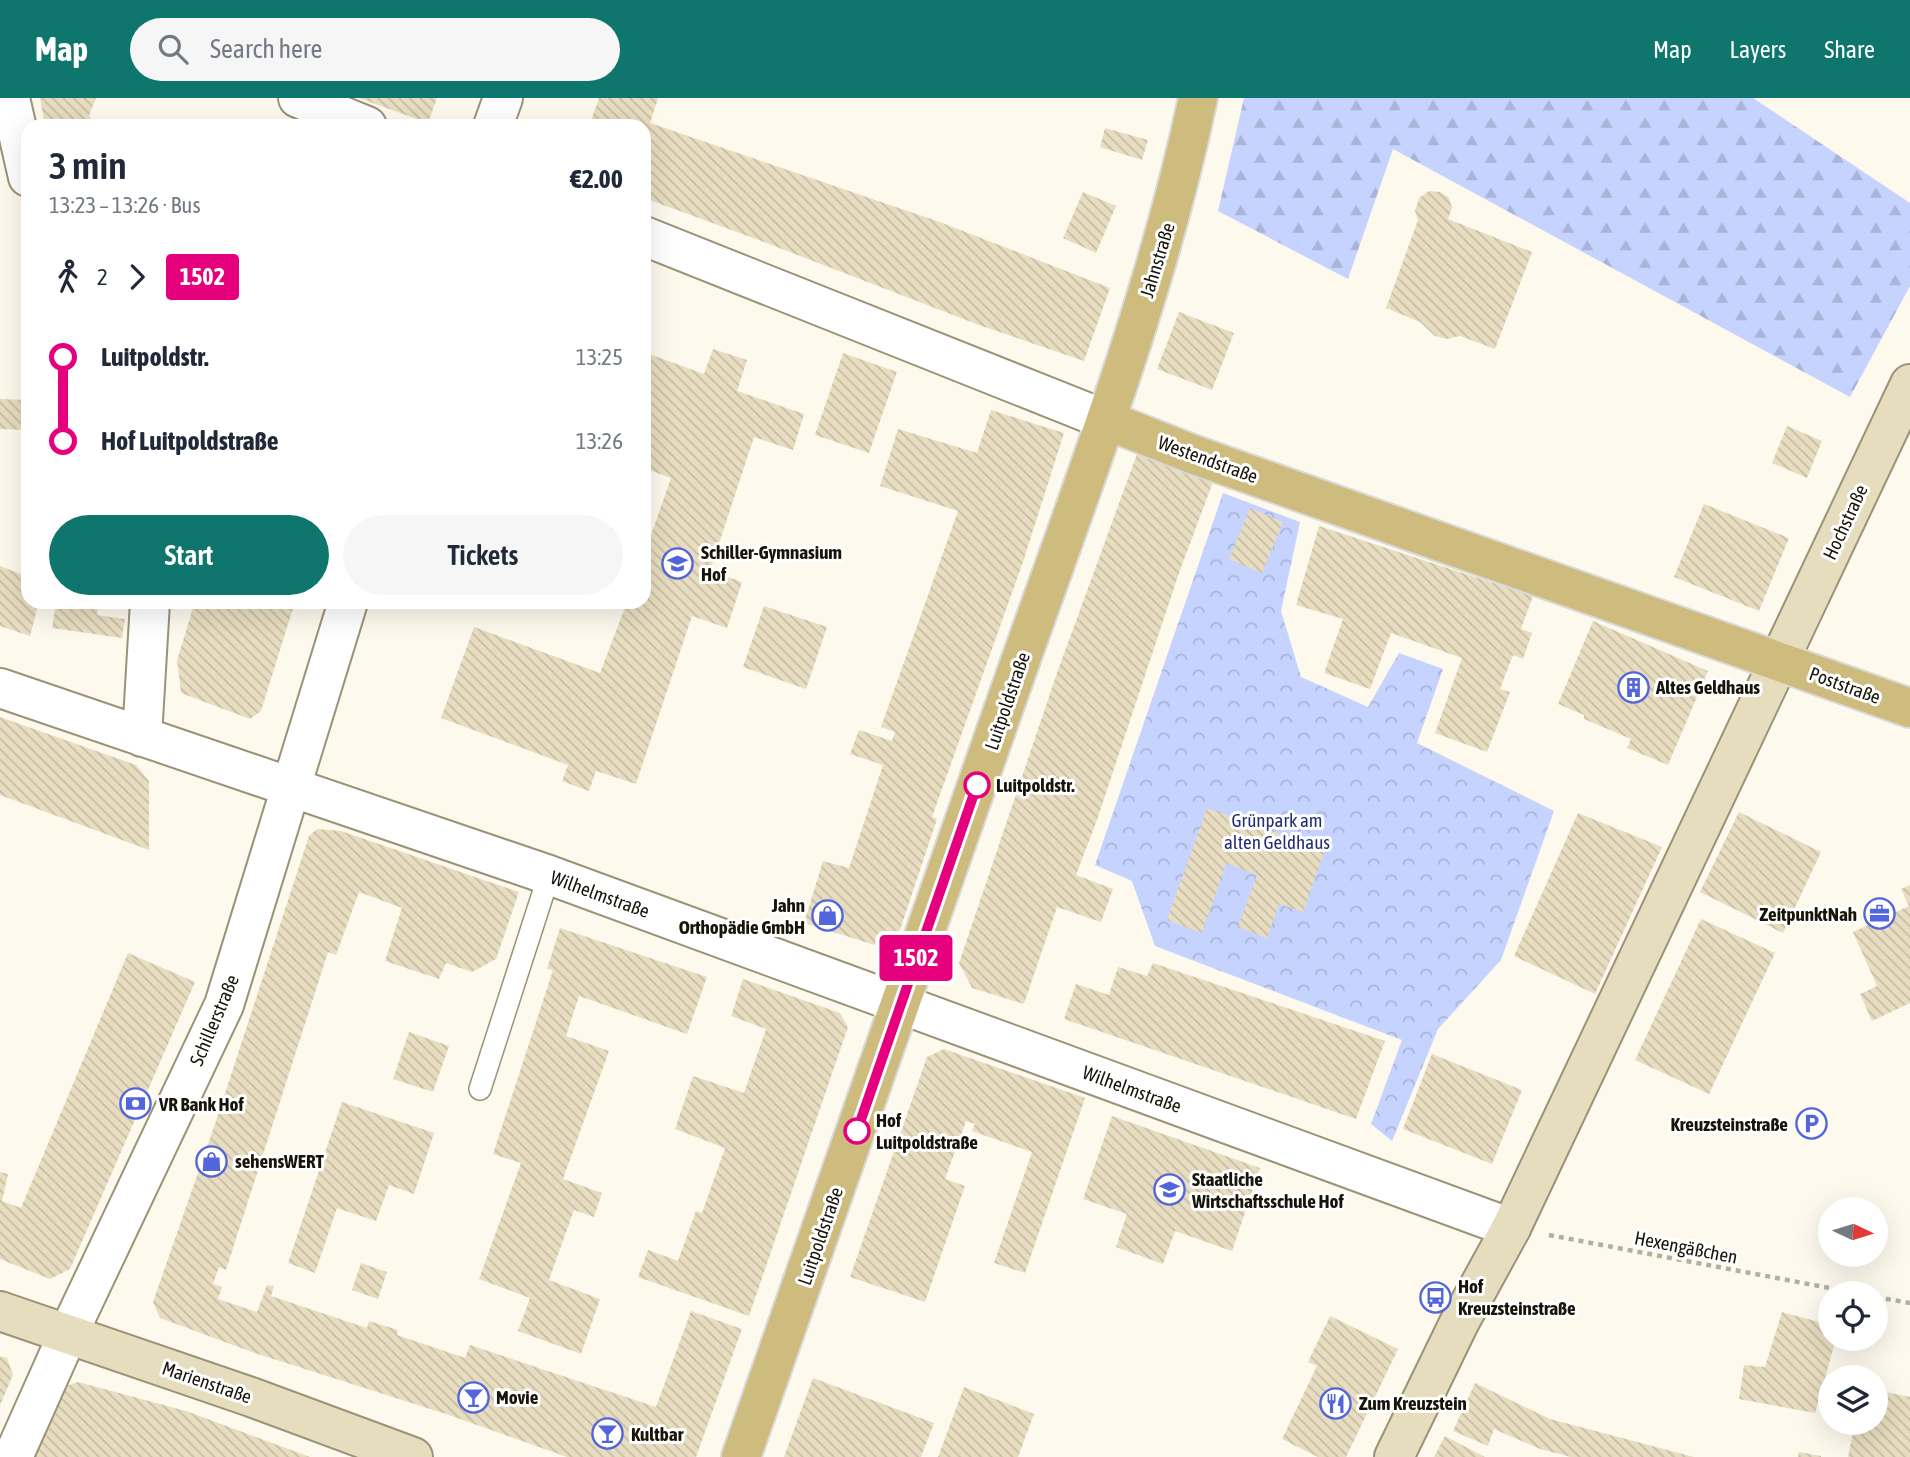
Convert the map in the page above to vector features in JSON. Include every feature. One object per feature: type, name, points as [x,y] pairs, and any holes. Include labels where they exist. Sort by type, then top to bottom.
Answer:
[{"type":"main road","name":"Jahnstraße","points":[[1106,420],[1166,230],[1185,161],[1198,98]]},
{"type":"main road","name":"Westendstraße","points":[[1106,420],[1192,454],[1780,662]]},
{"type":"main road","name":"Luitpoldstraße","points":[[741,1457],[1106,420]]},
{"type":"main road","name":"Poststraße","points":[[1780,662],[1910,708]]},
{"type":"street","points":[[10,98],[21,146]]},
{"type":"street","points":[[298,98],[350,119]]},
{"type":"street","points":[[496,119],[503,98]]},
{"type":"street","name":"Westendstraße","points":[[651,239],[1106,420]]},
{"type":"street","name":"Hochstraße","points":[[1780,662],[1910,384]]},
{"type":"street","points":[[142,737],[150,609]]},
{"type":"street","name":"Schillerstraße","points":[[13,1457],[68,1334],[224,1005],[346,609]]},
{"type":"street","points":[[1394,1457],[1459,1323],[1511,1228],[1780,662]]},
{"type":"street","name":"Wilhelmstraße","points":[[0,688],[549,875],[1511,1228]]},
{"type":"street","name":"Marienstraße","points":[[0,1311],[251,1397],[413,1457]]},
{"type":"lane","points":[[480,1089],[549,875]]},
{"type":"path","name":"Hexengäßchen","points":[[1511,1228],[1818,1286]]},
{"type":"path","points":[[1888,1299],[1910,1303]]},
{"type":"green space","points":[[1244,98],[1753,98],[1910,203],[1910,286],[1850,397],[1393,149],[1348,279],[1218,211]]},
{"type":"green space","name":"Grünpark am alten Geldhaus","points":[[1223,493],[1300,522],[1281,611],[1301,677],[1368,707],[1399,653],[1443,669],[1417,743],[1554,811],[1501,960],[1438,1029],[1392,1141],[1371,1124],[1402,1040],[1155,946],[1132,881],[1095,865]]},
{"type":"building","points":[[40,98],[96,98],[89,115],[91,119],[44,119]]},
{"type":"building","points":[[359,98],[437,98],[429,119],[417,119]]},
{"type":"building","points":[[599,98],[658,98],[651,120],[592,119]]},
{"type":"building","points":[[651,123],[937,221],[1110,288],[1084,361],[979,325],[651,201]]},
{"type":"building","points":[[1105,128],[1148,140],[1142,160],[1100,147]]},
{"type":"building","points":[[1429,191],[1440,192],[1449,198],[1452,208],[1448,219],[1532,252],[1495,349],[1460,336],[1447,339],[1435,336],[1420,322],[1386,308],[1418,220],[1415,211],[1419,198]]},
{"type":"building","points":[[1083,192],[1116,206],[1096,253],[1063,238]]},
{"type":"building","points":[[1179,312],[1234,333],[1212,390],[1157,369]]},
{"type":"building","name":"Schiller-Gymnasium Hof","points":[[713,349],[747,360],[737,391],[804,414],[793,450],[754,437],[710,571],[742,582],[727,628],[692,616],[636,784],[596,771],[589,791],[562,781],[568,765],[441,718],[474,627],[600,673],[624,609],[651,609],[651,535],[671,478],[651,471],[651,355],[704,374]]},
{"type":"building","points":[[843,353],[897,372],[869,453],[815,435]]},
{"type":"building","points":[[0,399],[21,400],[21,430],[0,429]]},
{"type":"building","points":[[991,410],[1064,433],[1023,562],[932,817],[937,819],[897,939],[875,945],[804,923],[823,861],[849,868],[883,765],[850,754],[859,730],[892,741],[895,732],[881,727],[958,511],[880,486],[898,429],[977,453]]},
{"type":"building","points":[[1787,426],[1822,441],[1807,478],[1772,463]]},
{"type":"building","points":[[1137,454],[1213,482],[1179,573],[1097,820],[1076,875],[1113,889],[1101,922],[1057,907],[1024,1004],[972,988],[959,963],[1057,673]]},
{"type":"building","points":[[1704,504],[1789,538],[1759,611],[1674,577]]},
{"type":"building","points":[[1250,508],[1283,522],[1262,573],[1229,559]]},
{"type":"building","points":[[1319,526],[1533,596],[1521,629],[1532,633],[1523,659],[1513,655],[1500,689],[1510,692],[1487,752],[1435,733],[1462,658],[1391,633],[1370,689],[1324,673],[1343,619],[1296,605]]},
{"type":"building","points":[[0,566],[21,574],[21,609],[37,609],[30,636],[0,626]]},
{"type":"building","points":[[764,606],[827,627],[806,689],[743,667]]},
{"type":"building","points":[[55,609],[98,609],[97,615],[125,619],[122,638],[52,628]]},
{"type":"building","points":[[193,609],[293,609],[261,711],[250,719],[181,693],[177,660]]},
{"type":"building","name":"Altes Geldhaus","points":[[1593,621],[1708,671],[1668,765],[1627,748],[1631,739],[1584,719],[1584,715],[1558,704]]},
{"type":"building","points":[[0,717],[136,765],[149,781],[149,850],[0,795]]},
{"type":"building","points":[[1207,808],[1325,850],[1303,912],[1279,904],[1267,938],[1238,927],[1257,875],[1226,863],[1202,933],[1167,920]]},
{"type":"building","points":[[1739,812],[1821,852],[1783,933],[1700,892]]},
{"type":"building","points":[[1578,813],[1662,847],[1595,994],[1514,956]]},
{"type":"building","points":[[317,829],[341,831],[519,892],[496,959],[472,972],[446,963],[439,979],[385,961],[402,908],[359,892],[336,955],[328,952],[226,1270],[219,1267],[213,1284],[222,1287],[218,1299],[257,1312],[267,1285],[274,1286],[271,1296],[367,1328],[369,1321],[398,1330],[397,1335],[465,1358],[470,1345],[656,1407],[691,1311],[742,1329],[696,1457],[567,1457],[446,1414],[252,1352],[160,1318],[153,1302],[215,1124],[309,836]]},
{"type":"building","points":[[1910,885],[1910,1003],[1872,1021],[1860,994],[1877,986],[1853,932],[1909,906],[1901,889]]},
{"type":"building","points":[[1701,919],[1775,953],[1709,1094],[1635,1060]]},
{"type":"building","points":[[560,928],[707,977],[687,1034],[579,996],[566,1036],[609,1051],[563,1179],[602,1193],[594,1217],[574,1210],[549,1280],[600,1299],[581,1354],[518,1331],[530,1298],[479,1279],[521,1163],[493,1154],[553,970],[547,969]]},
{"type":"building","points":[[128,953],[195,982],[70,1269],[50,1279],[0,1259],[0,1172],[8,1174],[2,1201],[21,1208]]},
{"type":"building","points":[[1153,963],[1385,1041],[1356,1119],[1064,1019],[1076,984],[1109,995],[1118,967],[1147,976]]},
{"type":"building","points":[[743,979],[840,1013],[848,1027],[749,1316],[638,1277],[648,1250],[678,1261],[696,1211],[702,1213],[725,1148],[675,1129],[693,1076],[744,1093],[766,1029],[731,1016]]},
{"type":"building","points":[[409,1032],[449,1046],[433,1092],[393,1079]]},
{"type":"building","points":[[944,1049],[1085,1098],[1025,1273],[994,1263],[1032,1152],[972,1131],[975,1124],[966,1121],[945,1179],[965,1186],[925,1302],[850,1277],[927,1057]]},
{"type":"building","points":[[1432,1054],[1522,1090],[1492,1164],[1403,1129]]},
{"type":"building","points":[[342,1102],[434,1133],[414,1194],[389,1185],[376,1221],[337,1208],[315,1273],[288,1263]]},
{"type":"building","name":"Staatliche Wirtschaftsschule Hof","points":[[1112,1116],[1260,1168],[1232,1251],[1175,1231],[1163,1264],[1116,1247],[1127,1214],[1083,1199]]},
{"type":"building","points":[[361,1263],[387,1272],[378,1299],[352,1290]]},
{"type":"building","points":[[1782,1312],[1818,1322],[1818,1351],[1833,1351],[1829,1365],[1818,1365],[1818,1402],[1815,1413],[1739,1399],[1744,1365],[1765,1367]]},
{"type":"building","name":"Zum Kreuzstein","points":[[1330,1316],[1398,1349],[1346,1457],[1318,1457],[1282,1439],[1317,1366],[1308,1362]]},
{"type":"building","points":[[0,1356],[7,1358],[13,1375],[0,1405]]},
{"type":"building","points":[[813,1378],[934,1423],[921,1457],[784,1457]]},
{"type":"building","points":[[78,1382],[186,1411],[310,1457],[35,1457],[63,1387]]},
{"type":"building","points":[[1475,1383],[1550,1419],[1694,1457],[1571,1457],[1540,1449],[1494,1429],[1488,1446],[1453,1431]]},
{"type":"building","points":[[964,1387],[1034,1414],[1018,1457],[938,1457]]},
{"type":"building","points":[[1888,1392],[1910,1397],[1910,1457],[1848,1457],[1853,1435],[1888,1435]]},
{"type":"building","points":[[1445,1436],[1485,1457],[1434,1457]]},
{"type":"building","points":[[1799,1452],[1821,1456],[1821,1457],[1798,1457]]},
{"type":"bus line","name":"1502","points":[[857,1131],[977,785]]},
{"type":"place","name":"Schiller-Gymnasium Hof","points":[[678,563]]},
{"type":"place","name":"Altes Geldhaus","points":[[1633,687]]},
{"type":"place","name":"Luitpoldstr.","points":[[977,785]]},
{"type":"place","name":"ZeitpunktNah","points":[[1880,914]]},
{"type":"place","name":"Jahn Orthopädie GmbH","points":[[828,916]]},
{"type":"place","name":"VR Bank Hof","points":[[136,1104]]},
{"type":"place","name":"Kreuzsteinstraße","points":[[1811,1124]]},
{"type":"place","name":"Hof Luitpoldstraße","points":[[857,1131]]},
{"type":"place","name":"sehensWERT","points":[[212,1161]]},
{"type":"place","name":"Staatliche Wirtschaftsschule Hof","points":[[1169,1190]]},
{"type":"place","name":"Hof Kreuzsteinstraße","points":[[1435,1297]]},
{"type":"place","name":"Movie","points":[[473,1397]]},
{"type":"place","name":"Zum Kreuzstein","points":[[1336,1403]]},
{"type":"place","name":"Kultbar","points":[[608,1434]]}]
